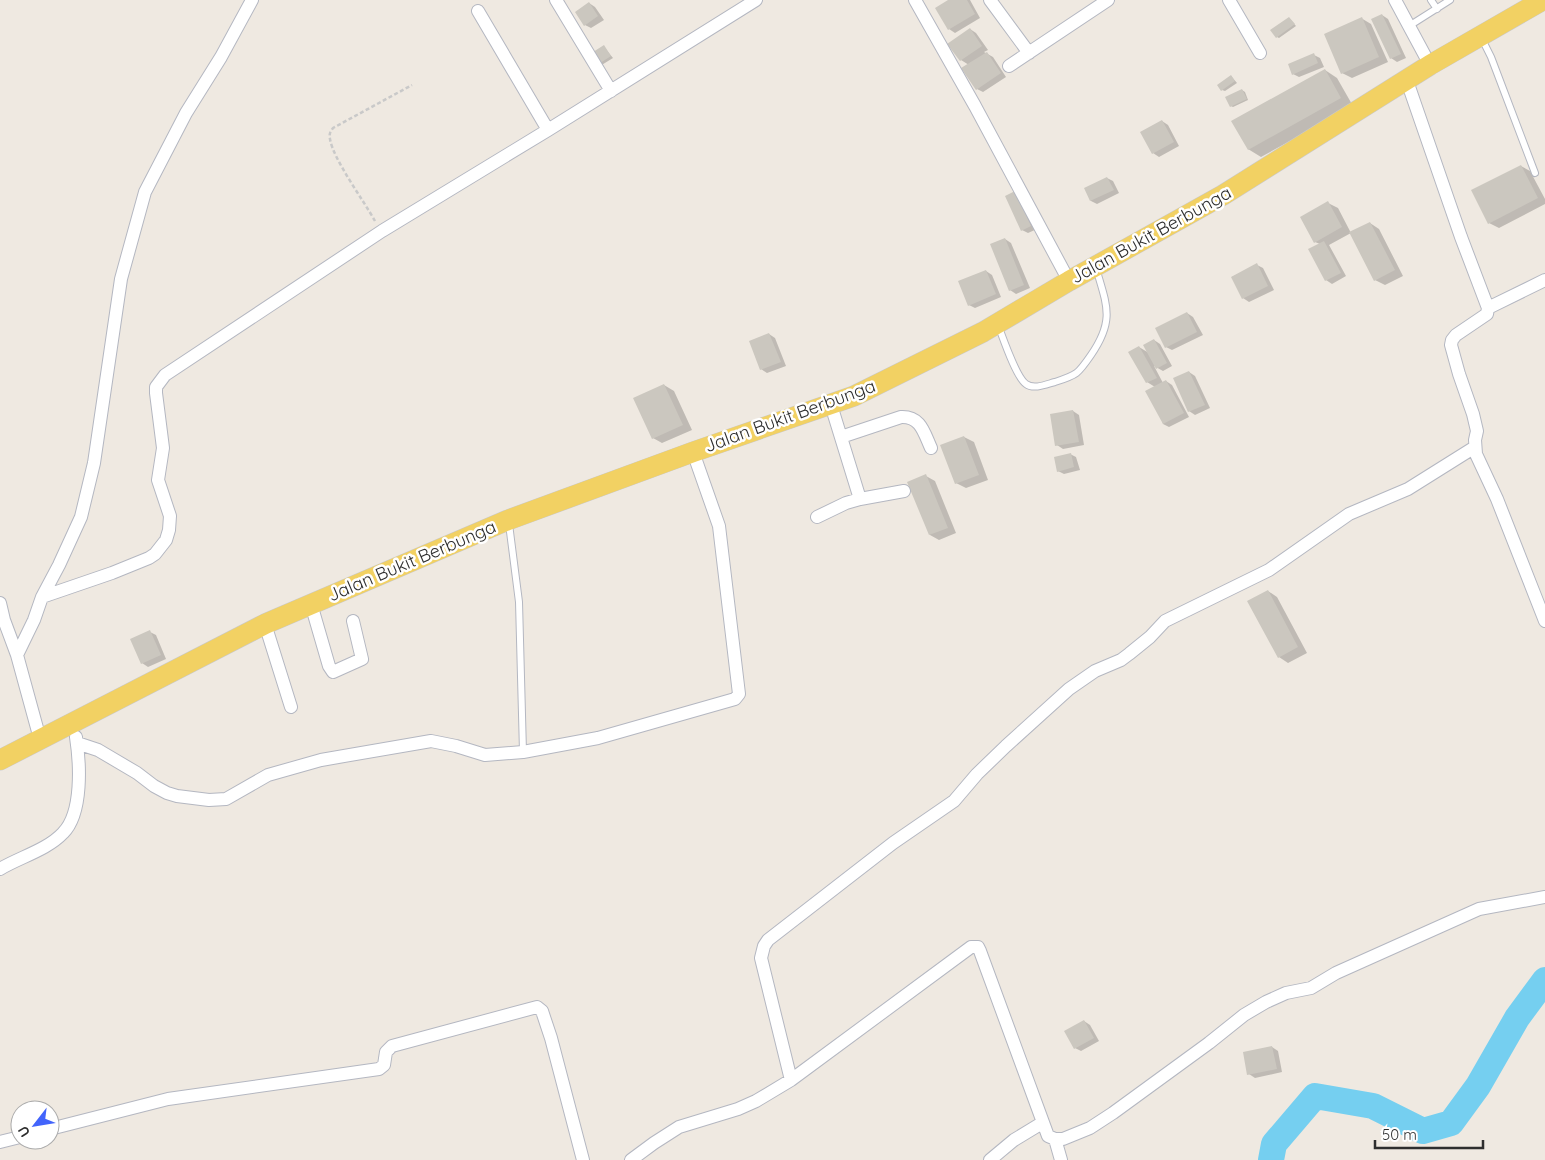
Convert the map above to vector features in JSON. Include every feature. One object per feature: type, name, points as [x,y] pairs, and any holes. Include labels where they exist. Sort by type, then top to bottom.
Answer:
[{"type":"main road","name":"Jalan Bukit Berbunga","points":[[0,760],[265,624],[508,520],[693,452],[854,396],[997,324],[1069,281],[1223,195],[1430,66],[1543,0]]},
{"type":"street","points":[[17,655],[34,620],[42,597],[82,517],[94,463],[121,279],[145,192],[186,113],[221,57],[252,0]]},
{"type":"street","points":[[556,0],[611,91]]},
{"type":"street","points":[[42,597],[149,558],[156,554],[166,540],[170,516],[158,480],[163,448],[156,393],[156,387],[165,375],[382,232],[756,0]]},
{"type":"street","points":[[915,0],[975,106],[1069,281]]},
{"type":"street","points":[[990,0],[1029,53]]},
{"type":"street","points":[[1009,66],[1108,0]]},
{"type":"street","points":[[1229,0],[1260,53]]},
{"type":"street","points":[[1394,0],[1430,66]]},
{"type":"street","points":[[478,11],[548,130]]},
{"type":"street","points":[[1407,81],[1461,237],[1488,308],[1487,314],[1456,335],[1451,344],[1477,431],[1476,454],[1498,499],[1545,621]]},
{"type":"street","points":[[1488,308],[1545,280]]},
{"type":"street","points":[[830,405],[860,499]]},
{"type":"street","points":[[841,437],[906,417],[916,420],[922,426],[931,448]]},
{"type":"street","points":[[791,1080],[761,958],[764,946],[768,940],[893,843],[954,801],[977,774],[1069,689],[1095,671],[1121,660],[1150,637],[1165,621],[1269,570],[1349,514],[1408,489],[1475,447]]},
{"type":"street","points":[[77,743],[98,750],[167,793],[209,800],[226,798],[268,775],[321,760],[431,741],[456,746],[484,755],[523,752],[598,738],[732,700],[738,696],[719,526],[693,452]]},
{"type":"street","points":[[817,516],[846,503],[904,491]]},
{"type":"street","points":[[0,603],[17,655],[40,739]]},
{"type":"street","points":[[311,604],[329,666],[333,672],[362,659],[353,621]]},
{"type":"street","points":[[265,624],[290,707]]},
{"type":"street","points":[[0,869],[52,842],[67,828],[76,805],[78,786],[77,743],[74,721]]},
{"type":"street","points":[[632,1160],[679,1127],[738,1109],[756,1101],[791,1080],[971,947],[978,947],[1048,1136],[1055,1139],[1063,1139],[1073,1136],[1113,1113],[1244,1015],[1266,1002],[1286,992],[1311,988],[1345,969],[1479,909],[1545,897]]},
{"type":"street","points":[[60,1126],[168,1099],[379,1068],[384,1065],[386,1052],[392,1046],[536,1007],[542,1011],[551,1038],[583,1160]]},
{"type":"street","points":[[990,1160],[1014,1140],[1042,1123]]},
{"type":"street","points":[[1055,1139],[1062,1160]]},
{"type":"lane","points":[[1431,0],[1437,9]]},
{"type":"lane","points":[[1409,26],[1450,0]]},
{"type":"lane","points":[[1543,0],[1545,6]]},
{"type":"lane","points":[[1481,36],[1535,173]]},
{"type":"lane","points":[[997,324],[1015,366],[1022,380],[1027,385],[1032,387],[1044,385],[1073,376],[1082,367],[1106,330],[1106,301],[1096,267]]},
{"type":"lane","points":[[508,520],[519,602],[523,752]]},
{"type":"path","points":[[382,232],[334,152],[330,132],[333,128],[412,85]]},
{"type":"building","points":[[948,0],[967,0],[975,14],[948,30],[935,8]]},
{"type":"building","points":[[589,2],[598,16],[584,26],[575,12]]},
{"type":"building","points":[[1382,14],[1401,54],[1390,59],[1371,19]]},
{"type":"building","points":[[1289,17],[1295,24],[1276,38],[1270,30]]},
{"type":"building","points":[[1362,17],[1379,57],[1341,74],[1324,34]]},
{"type":"building","points":[[970,28],[982,46],[960,61],[947,44]]},
{"type":"building","points":[[604,45],[611,56],[597,65],[590,54]]},
{"type":"building","points":[[987,52],[1001,73],[976,90],[961,68]]},
{"type":"building","points":[[1314,53],[1318,63],[1292,75],[1288,64]]},
{"type":"building","points":[[1325,69],[1341,98],[1248,150],[1231,121]]},
{"type":"building","points":[[1231,75],[1235,81],[1221,91],[1217,85]]},
{"type":"building","points":[[1242,89],[1247,99],[1230,107],[1225,97]]},
{"type":"building","points":[[1162,120],[1174,142],[1152,154],[1140,132]]},
{"type":"building","points":[[1521,165],[1538,198],[1488,224],[1471,190]]},
{"type":"building","points":[[1107,177],[1114,190],[1090,201],[1084,188]]},
{"type":"building","points":[[1015,191],[1031,226],[1021,231],[1005,196]]},
{"type":"building","points":[[1328,201],[1342,227],[1314,243],[1300,217]]},
{"type":"building","points":[[1370,222],[1395,270],[1374,281],[1349,232]]},
{"type":"building","points":[[1005,238],[1024,285],[1009,291],[990,244]]},
{"type":"building","points":[[1324,241],[1341,273],[1325,281],[1308,249]]},
{"type":"building","points":[[1257,263],[1268,286],[1242,299],[1231,277]]},
{"type":"building","points":[[986,270],[996,294],[968,306],[958,281]]},
{"type":"building","points":[[1187,312],[1197,332],[1165,348],[1155,328]]},
{"type":"building","points":[[769,333],[781,362],[760,370],[749,341]]},
{"type":"building","points":[[1154,339],[1167,363],[1156,369],[1143,345]]},
{"type":"building","points":[[1139,346],[1157,378],[1146,383],[1128,352]]},
{"type":"building","points":[[1189,371],[1205,405],[1188,412],[1173,378]]},
{"type":"building","points":[[1166,380],[1184,413],[1163,424],[1145,391]]},
{"type":"building","points":[[664,384],[683,425],[652,439],[633,398]]},
{"type":"building","points":[[1073,410],[1079,442],[1055,446],[1050,414]]},
{"type":"building","points":[[964,436],[979,475],[955,484],[940,445]]},
{"type":"building","points":[[1071,453],[1074,467],[1057,472],[1054,457]]},
{"type":"building","points":[[926,474],[948,528],[929,535],[907,482]]},
{"type":"building","points":[[1268,590],[1298,647],[1278,658],[1247,601]]},
{"type":"building","points":[[150,630],[161,655],[141,664],[130,639]]},
{"type":"building","points":[[1084,1020],[1094,1038],[1074,1049],[1064,1031]]},
{"type":"building","points":[[1272,1046],[1277,1069],[1247,1075],[1243,1052]]},
{"type":"waterway","points":[[1271,1160],[1274,1144],[1315,1096],[1373,1106],[1423,1131],[1451,1123],[1478,1086],[1517,1018],[1545,980]]}]
